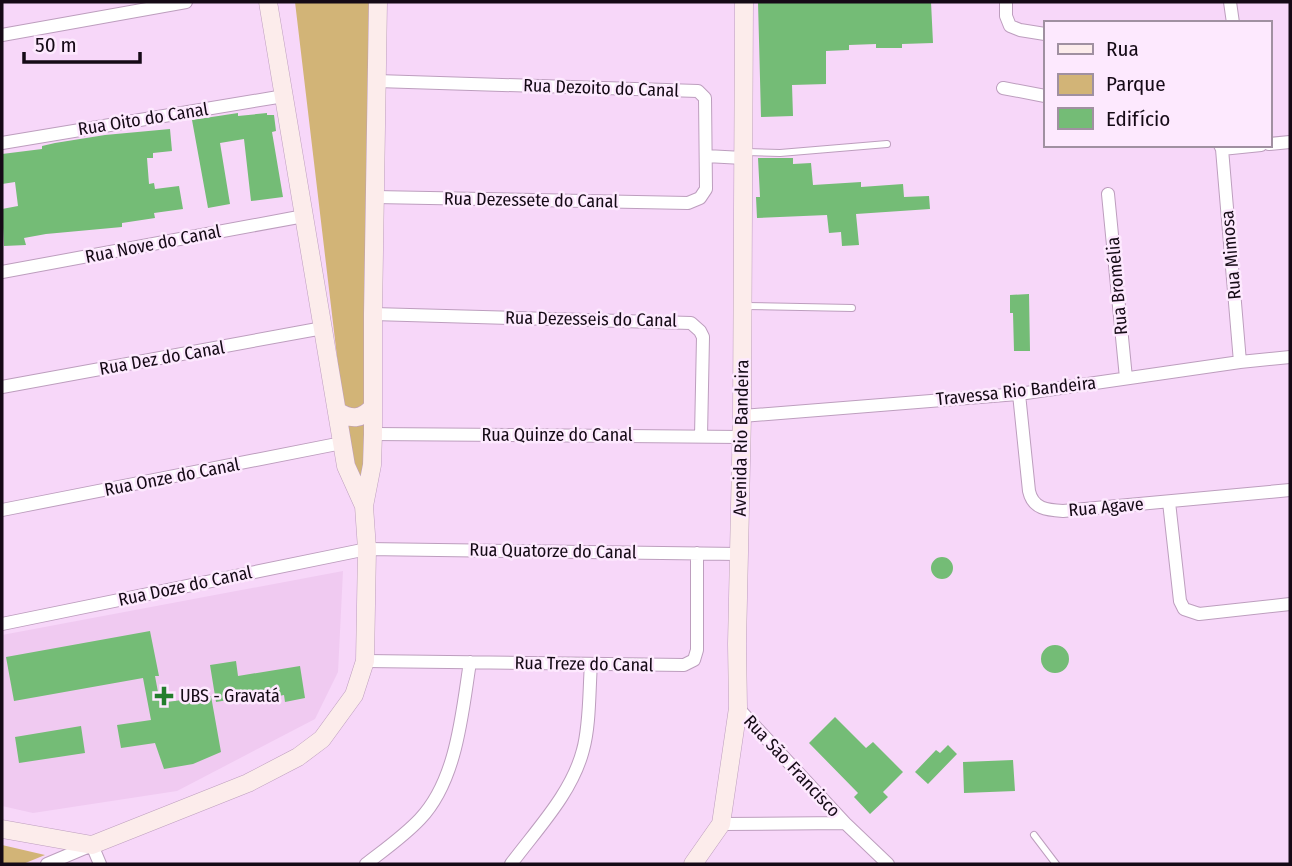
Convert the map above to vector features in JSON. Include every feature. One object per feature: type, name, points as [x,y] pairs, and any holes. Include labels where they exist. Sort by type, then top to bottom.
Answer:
[{"type":"street","points":[[2,35],[186,2]]},
{"type":"street","points":[[268,2],[346,466],[364,506]]},
{"type":"street","points":[[47,864],[248,783],[298,757],[323,739],[354,695],[365,661],[367,549],[364,506],[372,465],[378,2]]},
{"type":"street","name":"Avenida Rio Bandeira","points":[[693,864],[722,824],[738,708],[744,2]]},
{"type":"street","points":[[1006,2],[1006,16],[1010,26],[1044,34]]},
{"type":"street","points":[[1230,2],[1233,21]]},
{"type":"street","name":"Rua Dezoito do Canal","points":[[377,81],[698,91],[705,98],[706,189],[700,198],[688,203]]},
{"type":"street","points":[[1003,88],[1044,96]]},
{"type":"street","name":"Rua Oito do Canal","points":[[2,143],[284,96]]},
{"type":"street","points":[[1271,144],[1290,142]]},
{"type":"street","name":"Rua Mimosa","points":[[1221,147],[1240,362]]},
{"type":"street","points":[[706,156],[743,155]]},
{"type":"street","name":"Rua Bromélia","points":[[1108,194],[1126,378]]},
{"type":"street","name":"Rua Dezessete do Canal","points":[[374,197],[688,203]]},
{"type":"street","name":"Rua Nove do Canal","points":[[2,272],[304,216]]},
{"type":"street","name":"Rua Dezesseis do Canal","points":[[373,314],[691,323],[703,337],[701,436]]},
{"type":"street","name":"Rua Dez do Canal","points":[[2,387],[323,328]]},
{"type":"street","name":"Travessa Rio Bandeira","points":[[742,416],[1020,394],[1290,357]]},
{"type":"street","name":"Rua Agave","points":[[1020,394],[1029,491],[1035,505],[1047,510],[1063,511],[1290,490]]},
{"type":"street","points":[[337,411],[347,417],[356,418],[365,416],[373,407]]},
{"type":"street","name":"Rua Quinze do Canal","points":[[373,434],[741,437]]},
{"type":"street","name":"Rua Onze do Canal","points":[[2,510],[342,443]]},
{"type":"street","points":[[1169,502],[1180,601],[1184,609],[1199,614],[1290,604]]},
{"type":"street","name":"Rua Quatorze do Canal","points":[[367,549],[739,554]]},
{"type":"street","name":"Rua Doze do Canal","points":[[2,624],[367,549]]},
{"type":"street","name":"Rua Treze do Canal","points":[[365,661],[684,665],[694,660],[697,650],[697,553]]},
{"type":"street","points":[[366,864],[421,818],[441,788],[458,741],[470,662]]},
{"type":"street","points":[[511,864],[566,789],[578,766],[584,748],[591,664]]},
{"type":"street","name":"Rua São Francisco","points":[[738,708],[845,823],[888,864]]},
{"type":"street","name":"Rua São Francisco","points":[[722,824],[845,823]]},
{"type":"street","points":[[2,829],[92,845]]},
{"type":"street","points":[[92,845],[100,864]]},
{"type":"lane","points":[[743,155],[887,144]]},
{"type":"lane","points":[[742,306],[852,308]]},
{"type":"lane","points":[[1034,835],[1056,864]]},
{"type":"shaded area","name":"UBS - Gravatá","points":[[343,571],[338,672],[315,719],[177,791],[33,813],[2,806],[2,635]]},
{"type":"green space","points":[[295,2],[378,2],[365,537],[347,441]]},
{"type":"green space","points":[[2,845],[45,855],[23,864],[2,864]]},
{"type":"building","points":[[758,2],[931,2],[933,43],[902,44],[902,48],[876,48],[876,44],[849,45],[849,50],[826,51],[826,84],[792,85],[793,116],[761,117]]},
{"type":"building","points":[[238,113],[238,116],[267,113],[274,115],[276,131],[272,132],[283,197],[251,201],[244,139],[220,143],[230,204],[208,208],[192,120]]},
{"type":"building","points":[[170,129],[172,151],[153,153],[153,158],[147,158],[149,184],[154,183],[155,189],[179,186],[183,209],[154,213],[155,218],[122,223],[122,227],[46,234],[24,238],[26,245],[4,246],[2,209],[18,206],[15,182],[2,184],[2,154],[42,149],[42,146],[55,143],[105,135]]},
{"type":"building","points":[[758,158],[793,158],[793,164],[811,163],[813,185],[861,182],[861,187],[903,184],[904,197],[929,196],[930,209],[856,214],[859,245],[842,246],[841,232],[829,233],[827,215],[757,218],[756,197],[760,197]]},
{"type":"building","points":[[1029,294],[1030,351],[1014,351],[1010,295]]},
{"type":"building","points":[[942,557],[952,564],[953,568],[946,578],[942,579],[932,572],[931,568],[938,558]]},
{"type":"building","points":[[150,631],[159,676],[155,676],[160,703],[211,696],[221,752],[193,764],[164,769],[155,743],[121,748],[117,725],[151,720],[143,678],[14,701],[6,657]]},
{"type":"building","points":[[1055,645],[1065,649],[1069,659],[1065,669],[1055,673],[1045,669],[1041,659],[1045,649]]},
{"type":"building","points":[[236,661],[238,676],[300,666],[305,698],[285,702],[284,695],[247,702],[246,697],[216,702],[210,665]]},
{"type":"building","points":[[835,717],[866,748],[873,742],[903,772],[883,792],[888,797],[870,814],[854,797],[858,793],[809,743]]},
{"type":"building","points":[[81,726],[85,753],[19,763],[15,737]]},
{"type":"building","points":[[948,745],[957,754],[928,784],[915,772],[936,750],[940,753]]},
{"type":"building","points":[[1013,760],[1015,791],[964,793],[963,762]]},
{"type":"place","name":"UBS - Gravatá","points":[[164,696]]}]
